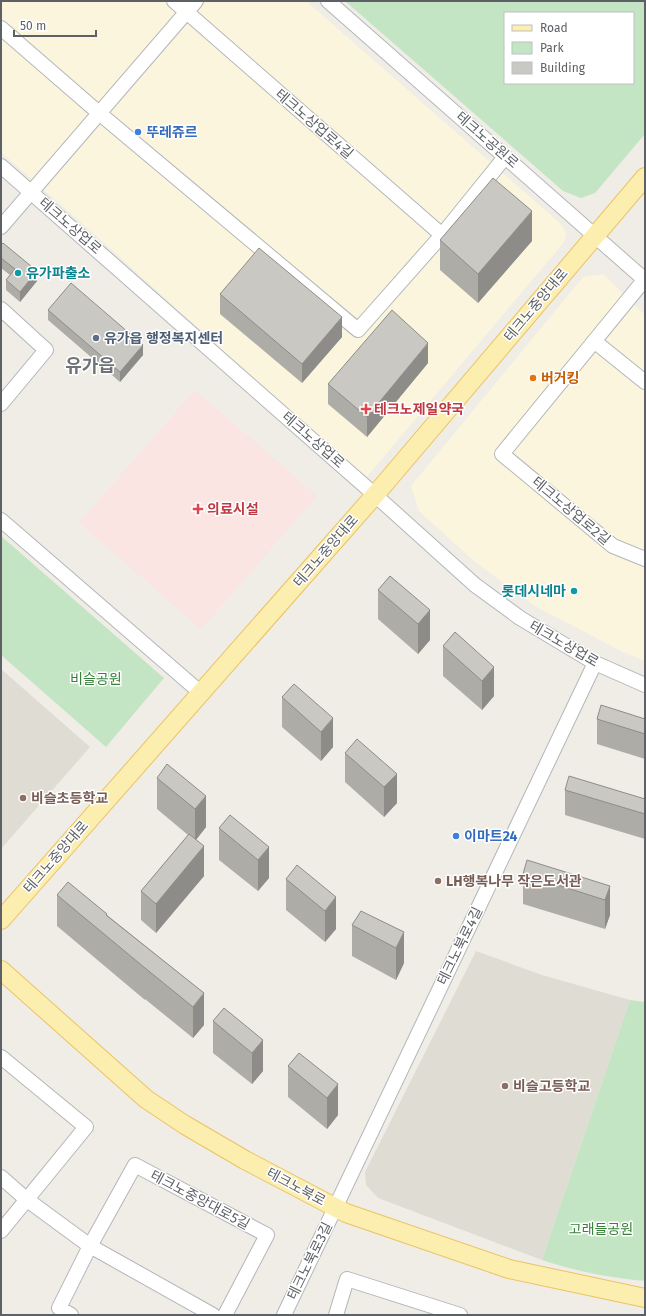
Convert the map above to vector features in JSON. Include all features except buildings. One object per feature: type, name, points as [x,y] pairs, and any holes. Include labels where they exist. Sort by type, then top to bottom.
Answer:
[{"type":"main road","name":"테크노중앙대로","points":[[1,920],[375,495],[645,177]]},
{"type":"main road","name":"테크노북로","points":[[1,970],[146,1099],[185,1125],[245,1160],[336,1208],[346,1213],[509,1269],[645,1298]]},
{"type":"street","name":"테크노상업로4길","points":[[174,1],[442,235]]},
{"type":"street","points":[[1,227],[196,1]]},
{"type":"street","name":"테크노공원로","points":[[328,1],[645,280]]},
{"type":"street","points":[[1,28],[99,113],[358,330],[442,235],[505,157]]},
{"type":"street","name":"테크노상업로","points":[[1,166],[375,495],[475,585],[520,618],[595,663],[645,685]]},
{"type":"street","points":[[645,280],[594,341],[645,382]]},
{"type":"street","points":[[1,309],[46,350],[1,404]]},
{"type":"street","name":"테크노상업로2길","points":[[594,341],[502,454],[613,546],[645,560]]},
{"type":"street","points":[[1,520],[201,693]]},
{"type":"street","name":"테크노북로4길","points":[[336,1208],[595,663]]},
{"type":"street","points":[[1,1057],[86,1127],[1,1231]]},
{"type":"street","name":"테크노중앙대로5길","points":[[71,1315],[59,1308],[90,1246],[134,1165],[267,1235],[225,1315]]},
{"type":"street","points":[[1,1177],[26,1199],[90,1246],[213,1315]]},
{"type":"street","name":"테크노북로3길","points":[[284,1315],[336,1208]]},
{"type":"street","points":[[336,1315],[347,1279],[460,1315]]},
{"type":"shaded area","points":[[1,1],[306,1],[562,225],[566,233],[564,242],[365,479],[102,241],[1,152]]},
{"type":"shaded area","points":[[603,274],[645,315],[645,661],[623,652],[535,606],[474,561],[419,511],[411,486],[583,277]]},
{"type":"shaded area","name":"의료시설","points":[[195,390],[317,496],[201,629],[79,523]]},
{"type":"shaded area","name":"비슬초등학교","points":[[1,669],[90,747],[1,849]]},
{"type":"shaded area","name":"비슬고등학교","points":[[476,951],[542,975],[630,1000],[542,1260],[378,1198],[366,1185],[365,1172]]},
{"type":"green space","points":[[345,1],[645,1],[645,134],[595,193],[581,198],[563,191]]},
{"type":"green space","name":"비슬공원","points":[[1,536],[164,678],[106,747],[1,655]]},
{"type":"green space","name":"고래들공원","points":[[630,1000],[645,1002],[645,1281],[593,1274],[542,1260]]},
{"type":"place","name":"뚜레쥬르","points":[[138,132]]},
{"type":"place","name":"유가파출소","points":[[18,273]]},
{"type":"place","name":"유가읍 행정복지센터","points":[[96,338]]},
{"type":"place","name":"버거킹","points":[[533,378]]},
{"type":"place","name":"테크노제일약국","points":[[366,409]]},
{"type":"place","name":"의료시설","points":[[198,509]]},
{"type":"place","name":"롯데시네마","points":[[574,591]]},
{"type":"place","name":"비슬초등학교","points":[[23,798]]},
{"type":"place","name":"이마트24","points":[[456,836]]},
{"type":"place","name":"LH행복나무 작은도서관","points":[[438,881]]},
{"type":"place","name":"비슬고등학교","points":[[505,1086]]},
{"type":"district","name":"유가읍","points":[[90,366]]}]
